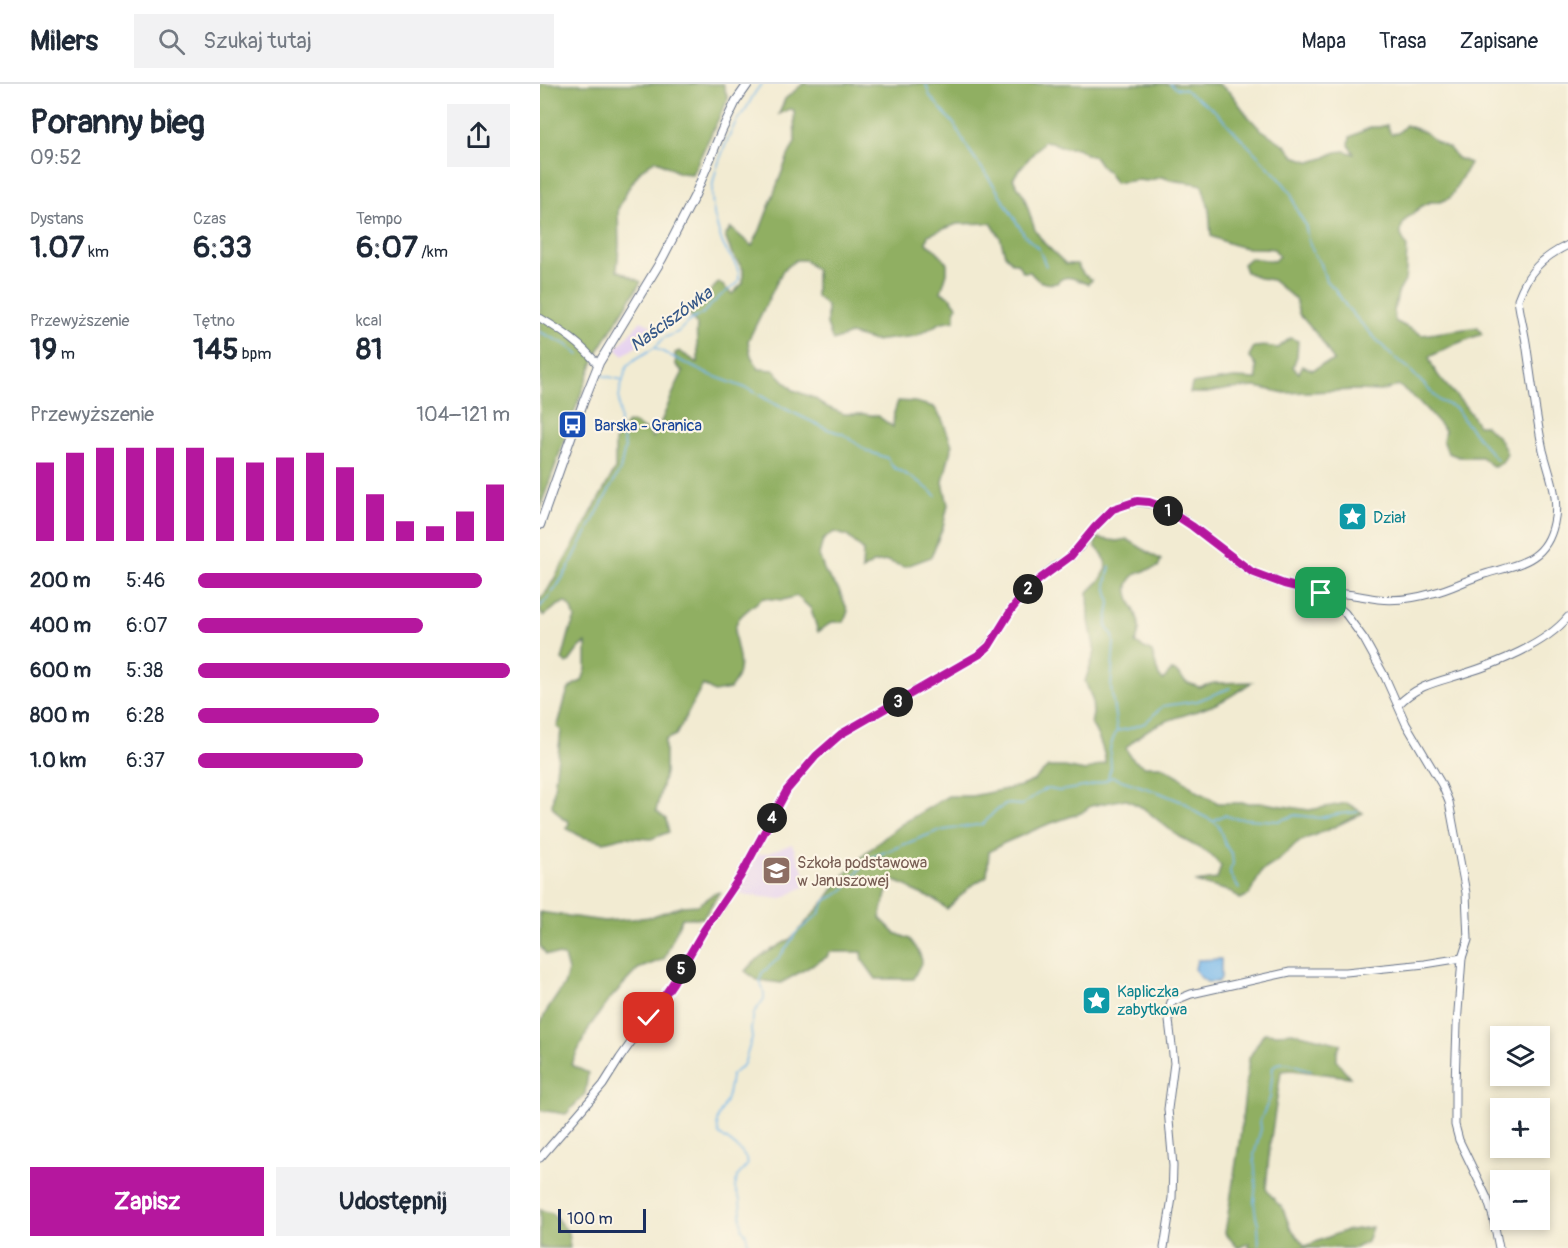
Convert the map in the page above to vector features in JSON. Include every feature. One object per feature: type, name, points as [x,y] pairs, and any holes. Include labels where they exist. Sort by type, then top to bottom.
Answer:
[{"type":"street","points":[[540,525],[599,364],[610,342],[662,259],[695,195],[736,101],[748,84]]},
{"type":"street","points":[[540,1158],[603,1085],[673,983],[704,930],[740,877],[787,790],[816,756],[841,734],[980,654],[989,646],[1026,591],[1071,556],[1113,509],[1137,501],[1163,507],[1252,572],[1277,582],[1321,593],[1332,592],[1381,599],[1401,599],[1434,593],[1484,574],[1522,563],[1540,553],[1548,541],[1556,509],[1554,490],[1538,423],[1518,299],[1524,283],[1534,268],[1544,259],[1568,245]]},
{"type":"street","points":[[540,318],[576,341],[599,364]]},
{"type":"street","points":[[1321,593],[1345,613],[1364,639],[1385,677],[1406,724],[1442,785],[1449,802],[1466,893],[1468,940],[1462,958],[1457,1025],[1455,1125],[1459,1140],[1487,1198],[1499,1248]]},
{"type":"street","points":[[1398,705],[1409,694],[1424,686],[1514,655],[1545,637],[1568,617]]},
{"type":"street","points":[[1164,1248],[1172,1198],[1173,1166],[1168,1109],[1174,1063],[1168,1012],[1171,1002],[1191,994],[1290,972],[1346,972],[1462,958]]},
{"type":"shaded area","points":[[641,321],[652,326],[649,331],[655,335],[623,355],[616,349]]},
{"type":"shaded area","name":"Szkoła podstawowa w Januszowej","points":[[792,844],[809,884],[781,899],[738,894],[757,855]]},
{"type":"green space","points":[[540,84],[723,84],[728,99],[692,174],[679,173],[656,160],[641,170],[618,209],[617,270],[641,282],[598,351],[540,508]]},
{"type":"green space","points":[[803,84],[1218,84],[1231,93],[1259,128],[1286,146],[1294,156],[1311,162],[1336,152],[1345,151],[1354,154],[1349,145],[1350,137],[1371,127],[1387,125],[1391,134],[1398,133],[1406,125],[1424,132],[1449,148],[1457,158],[1470,163],[1450,198],[1422,206],[1406,219],[1401,228],[1401,235],[1407,247],[1406,270],[1405,281],[1398,293],[1394,311],[1395,321],[1422,335],[1478,327],[1482,334],[1429,357],[1439,377],[1466,407],[1478,425],[1484,425],[1495,434],[1507,454],[1502,463],[1494,467],[1481,457],[1459,457],[1448,453],[1443,440],[1445,430],[1419,402],[1399,386],[1380,391],[1285,393],[1256,387],[1190,393],[1192,384],[1234,378],[1257,379],[1256,366],[1249,356],[1254,347],[1278,348],[1290,338],[1298,341],[1297,356],[1293,367],[1299,373],[1302,366],[1313,370],[1334,361],[1320,338],[1299,314],[1295,299],[1272,280],[1246,272],[1243,264],[1250,258],[1274,261],[1279,256],[1274,249],[1239,246],[1211,236],[1209,209],[1202,185],[1162,177],[1146,181],[1115,183],[1095,157],[1078,148],[1065,148],[1044,141],[1013,179],[1024,196],[1035,230],[1044,243],[1066,264],[1077,264],[1083,274],[1092,280],[1088,284],[1068,277],[1057,283],[1042,282],[1030,272],[1023,272],[1017,263],[1013,263],[1005,255],[1000,237],[991,223],[957,224],[928,235],[926,243],[947,263],[947,273],[941,292],[949,296],[957,306],[955,320],[942,322],[916,336],[874,341],[850,334],[833,341],[827,325],[827,306],[816,296],[816,270],[805,260],[796,260],[783,270],[748,341],[751,356],[759,369],[774,370],[793,390],[814,398],[827,407],[844,414],[878,416],[893,427],[898,401],[915,402],[934,407],[942,419],[952,445],[943,482],[948,505],[943,527],[931,557],[904,567],[887,561],[873,563],[862,570],[863,550],[847,536],[834,532],[823,540],[819,555],[825,572],[839,590],[848,611],[844,622],[832,622],[818,632],[811,609],[797,596],[783,600],[763,598],[750,608],[740,617],[735,628],[739,670],[730,689],[714,692],[703,685],[676,735],[665,740],[665,773],[656,811],[666,819],[669,832],[651,839],[624,837],[604,842],[582,837],[566,828],[569,824],[568,820],[563,819],[552,806],[561,730],[557,727],[569,689],[582,681],[586,669],[586,643],[578,649],[567,664],[562,660],[575,618],[572,609],[565,602],[544,616],[540,612],[540,599],[577,539],[615,469],[615,440],[626,424],[632,422],[647,431],[653,438],[683,372],[676,365],[675,353],[679,351],[698,363],[697,325],[689,314],[719,282],[732,294],[743,283],[743,269],[732,254],[725,236],[731,228],[752,246],[795,142],[794,110],[790,109],[779,114],[785,99]]},
{"type":"green space","points":[[1096,538],[1117,541],[1127,539],[1161,560],[1158,567],[1135,575],[1130,580],[1128,592],[1139,624],[1135,643],[1152,652],[1159,676],[1163,680],[1171,671],[1175,671],[1186,682],[1199,687],[1214,683],[1252,682],[1220,702],[1149,729],[1126,748],[1130,756],[1144,766],[1161,766],[1218,803],[1264,803],[1309,810],[1347,803],[1363,813],[1298,842],[1278,861],[1262,871],[1249,895],[1240,899],[1232,892],[1195,882],[1217,879],[1221,866],[1210,854],[1174,833],[1143,808],[1125,799],[1091,806],[1081,813],[1046,825],[989,852],[987,876],[971,886],[947,909],[935,900],[890,879],[880,918],[895,933],[910,939],[919,952],[922,961],[913,979],[876,979],[863,961],[862,952],[829,952],[827,957],[781,983],[757,980],[745,971],[761,956],[792,938],[826,900],[843,876],[867,852],[900,825],[948,796],[972,796],[1021,786],[1033,781],[1048,767],[1065,767],[1085,771],[1105,763],[1101,743],[1091,724],[1092,699],[1085,681],[1095,652],[1089,621],[1088,592],[1101,579],[1107,568],[1103,555],[1095,546]]},
{"type":"green space","points":[[720,892],[703,918],[682,918],[664,959],[638,969],[609,1000],[590,1026],[571,1065],[588,1073],[585,1094],[566,1114],[540,1110],[540,1025],[564,985],[568,971],[564,956],[546,954],[540,946],[540,912],[604,921],[650,917],[682,906],[698,905],[713,894]]},
{"type":"green space","points":[[1292,1032],[1341,1044],[1337,1052],[1337,1061],[1350,1077],[1292,1070],[1281,1071],[1266,1189],[1282,1207],[1290,1227],[1305,1246],[1344,1231],[1372,1227],[1367,1242],[1355,1248],[1249,1248],[1249,1243],[1238,1248],[1225,1233],[1240,1137],[1249,1058],[1264,1033]]},
{"type":"green space","points":[[540,1210],[552,1213],[568,1232],[570,1248],[540,1248]]},
{"type":"water","points":[[1221,959],[1221,978],[1218,982],[1207,982],[1199,976],[1195,969],[1197,960]]},
{"type":"waterway","name":"Naściszówka","points":[[540,607],[556,588],[569,567],[620,470],[625,447],[620,427],[619,399],[627,366],[654,348],[664,338],[678,332],[738,283],[738,271],[724,247],[717,227],[712,189],[717,166],[734,126],[762,84]]},
{"type":"waterway","points":[[926,84],[930,96],[954,124],[1025,236],[1039,249],[1046,266]]},
{"type":"waterway","points":[[1170,84],[1175,88],[1184,89],[1214,110],[1280,179],[1291,193],[1297,211],[1305,224],[1308,239],[1321,264],[1326,281],[1391,355],[1406,366],[1440,401],[1456,408],[1497,460]]},
{"type":"waterway","points":[[540,332],[567,345],[579,355]]},
{"type":"waterway","points":[[655,348],[705,373],[751,390],[827,429],[843,434],[867,451],[887,458],[893,467],[921,483],[936,496]]},
{"type":"waterway","points":[[600,375],[623,380]]},
{"type":"waterway","points":[[1108,777],[1111,768],[1110,749],[1117,731],[1111,687],[1114,641],[1113,635],[1106,627],[1110,603],[1106,584],[1110,566]]},
{"type":"waterway","points":[[1117,731],[1145,723],[1163,706],[1197,701],[1230,688]]},
{"type":"waterway","points":[[749,1248],[746,1234],[742,1229],[740,1200],[735,1189],[737,1177],[748,1164],[740,1150],[719,1134],[717,1123],[727,1098],[731,1076],[744,1064],[752,1038],[754,1013],[764,999],[760,981],[762,973],[777,960],[796,933],[819,914],[826,900],[848,886],[870,858],[938,831],[983,824],[995,811],[1007,804],[1022,805],[1043,790],[1059,791],[1089,786],[1112,777],[1187,804],[1197,813],[1213,821],[1224,815],[1233,818],[1278,821],[1296,815],[1319,818],[1358,812]]},
{"type":"waterway","points":[[1213,821],[1218,825],[1232,855],[1233,864],[1230,874],[1239,889]]},
{"type":"waterway","points":[[1259,1248],[1254,1202],[1256,1184],[1254,1155],[1261,1129],[1260,1121],[1270,1098],[1273,1067],[1276,1064],[1286,1063],[1311,1070]]},
{"type":"place","name":"Barska - Granica","points":[[573,425]]},
{"type":"place","name":"Dział","points":[[1352,517]]},
{"type":"place","name":"Szkoła podstawowa w Januszowej","points":[[776,871]]},
{"type":"place","name":"Kapliczka zabytkowa","points":[[1096,1000]]},
{"type":"route","points":[[649,1018],[740,877],[787,790],[816,756],[841,734],[980,654],[989,646],[1026,591],[1071,556],[1113,509],[1137,501],[1163,507],[1252,572],[1270,580],[1321,593]]}]
